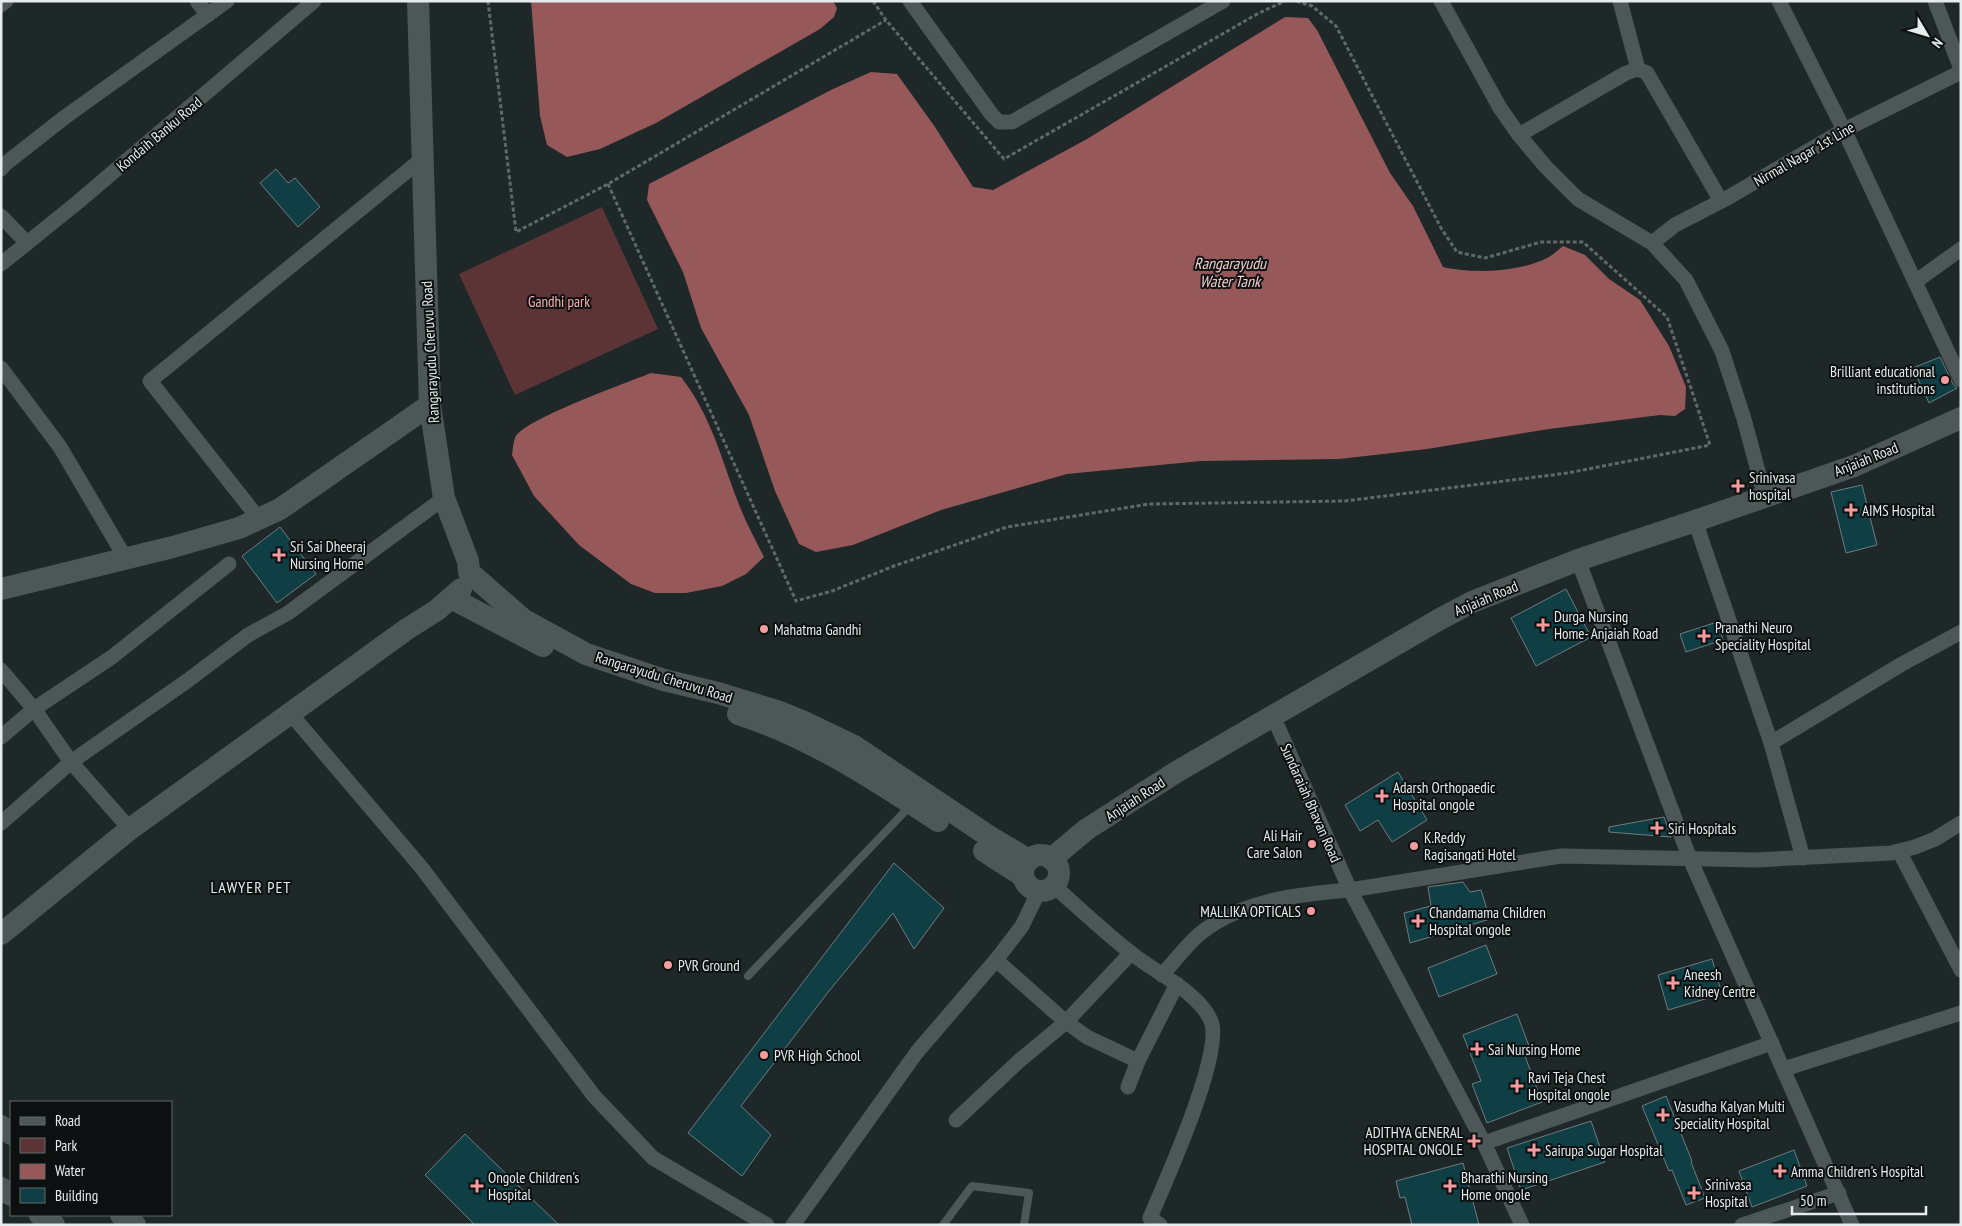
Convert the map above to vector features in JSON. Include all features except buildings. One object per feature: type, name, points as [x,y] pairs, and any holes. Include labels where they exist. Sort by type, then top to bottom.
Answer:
[{"type":"street","points":[[1,5],[6,1]]},
{"type":"street","points":[[197,1],[208,15]]},
{"type":"street","points":[[1,169],[65,117],[227,1]]},
{"type":"street","name":"Kondaih Banku Road","points":[[1,264],[162,132],[314,1]]},
{"type":"street","name":"Rangarayudu Cheruvu Road","points":[[418,1],[430,405],[444,498],[468,560],[469,572],[524,620],[586,654],[664,680],[718,693],[777,712],[804,722],[854,746],[990,838],[1036,878]]},
{"type":"street","points":[[910,1],[999,122],[1012,122],[1223,1]]},
{"type":"street","points":[[1441,1],[1500,108],[1518,135],[1545,166],[1578,199],[1652,243],[1686,280],[1722,351],[1744,419],[1765,498]]},
{"type":"street","points":[[1620,1],[1638,69]]},
{"type":"street","points":[[1779,1],[1844,130],[1961,380]]},
{"type":"street","points":[[1935,1],[1961,70]]},
{"type":"street","points":[[1518,135],[1626,73],[1638,69],[1646,73],[1653,83],[1721,201]]},
{"type":"street","name":"Nirmal Nagar 1st Line","points":[[1652,243],[1676,225],[1844,130],[1961,70]]},
{"type":"street","points":[[259,519],[150,381],[422,159]]},
{"type":"street","points":[[1,216],[27,243]]},
{"type":"street","points":[[1915,282],[1961,249]]},
{"type":"street","points":[[1,368],[60,446],[126,559]]},
{"type":"street","points":[[1,589],[126,559],[238,528],[259,519],[280,509],[430,405]]},
{"type":"street","name":"Anjaiah Road","points":[[1036,878],[1036,856],[1044,856],[1051,859],[1087,829],[1178,771],[1472,602],[1578,560],[1695,522],[1854,466],[1961,418]]},
{"type":"street","points":[[1,823],[71,762],[187,682],[248,635],[288,613],[444,498]]},
{"type":"street","points":[[1695,522],[1770,743],[1803,858]]},
{"type":"street","points":[[1578,560],[1690,859],[1852,1225]]},
{"type":"street","points":[[1,738],[34,709],[112,657],[229,564]]},
{"type":"street","points":[[1,934],[130,829],[451,598],[462,587],[469,572]]},
{"type":"street","points":[[451,598],[520,635],[576,661],[682,698],[756,720],[833,756],[1036,878],[1131,954],[1177,984],[1204,1009],[1212,1022],[1213,1044],[1203,1084],[1150,1218],[1160,1225]]},
{"type":"street","points":[[1770,743],[1902,664],[1961,632]]},
{"type":"street","points":[[1,670],[34,709],[71,762],[130,829]]},
{"type":"street","points":[[290,713],[421,867],[594,1096],[653,1158],[767,1225]]},
{"type":"street","name":"Sundaraiah Bhavan Road","points":[[1273,716],[1350,890],[1484,1143],[1522,1225]]},
{"type":"street","points":[[1162,975],[1202,932],[1239,911],[1280,899],[1312,893],[1350,890],[1561,856],[1756,860],[1899,851],[1935,839],[1961,823]]},
{"type":"street","points":[[1899,851],[1961,970]]},
{"type":"street","points":[[794,1225],[917,1052],[996,960],[1022,926],[1036,878]]},
{"type":"street","points":[[956,1120],[1019,1061],[1066,1022],[1131,954]]},
{"type":"street","points":[[996,960],[1066,1022],[1087,1037],[1138,1061]]},
{"type":"street","points":[[1128,1087],[1138,1061],[1177,984]]},
{"type":"street","points":[[1784,1069],[1961,1014]]},
{"type":"street","points":[[1484,1143],[1772,1043]]},
{"type":"street","points":[[1742,1225],[1839,1193]]},
{"type":"street","points":[[41,1216],[54,1225]]},
{"type":"street","points":[[122,1216],[134,1225]]},
{"type":"lane","points":[[748,976],[912,804]]},
{"type":"lane","points":[[943,1225],[972,1186],[1029,1193],[1024,1225]]},
{"type":"path","points":[[488,1],[516,232],[608,184],[886,20],[873,1]]},
{"type":"path","points":[[608,184],[796,601],[832,591],[894,566],[1007,527],[1149,504],[1345,501],[1568,473],[1710,445],[1668,317],[1583,242],[1541,242],[1485,258],[1457,252],[1441,228],[1336,26],[1312,6],[1296,1]]},
{"type":"green space","name":"Gandhi park","points":[[602,207],[658,329],[515,395],[459,274]]},
{"type":"water","points":[[531,1],[833,1],[837,8],[834,17],[820,29],[656,123],[600,149],[567,157],[547,145],[540,116]]},
{"type":"water","name":"Rangarayudu Water Tank","points":[[1285,17],[1308,18],[1317,30],[1390,173],[1413,206],[1443,267],[1468,271],[1510,269],[1536,263],[1547,258],[1563,246],[1585,255],[1609,279],[1640,300],[1669,346],[1686,387],[1685,409],[1675,416],[1660,415],[1549,429],[1427,449],[1339,459],[1201,461],[1067,474],[941,510],[853,545],[816,552],[799,544],[775,491],[749,415],[701,328],[683,272],[647,200],[649,184],[833,89],[871,72],[897,74],[935,127],[973,187],[993,190],[1087,139]]},
{"type":"water","points":[[651,373],[681,377],[691,391],[708,422],[741,509],[764,557],[746,574],[722,586],[686,593],[655,593],[631,584],[579,545],[534,496],[512,455],[516,436],[539,420]]},
{"type":"place","name":"Brilliant educational institutions","points":[[1945,380]]},
{"type":"place","name":"Srinivasa hospital","points":[[1738,486]]},
{"type":"place","name":"AIMS Hospital","points":[[1851,510]]},
{"type":"place","name":"Sri Sai Dheeraj Nursing Home","points":[[279,555]]},
{"type":"place","name":"Durga Nursing Home- Anjaiah Road","points":[[1543,625]]},
{"type":"place","name":"Mahatma Gandhi","points":[[764,629]]},
{"type":"place","name":"Pranathi Neuro Speciality Hospital","points":[[1704,636]]},
{"type":"place","name":"Adarsh Orthopaedic Hospital ongole","points":[[1382,796]]},
{"type":"place","name":"Siri Hospitals","points":[[1657,828]]},
{"type":"place","name":"Ali Hair Care Salon","points":[[1312,844]]},
{"type":"place","name":"K.Reddy Ragisangati Hotel","points":[[1414,846]]},
{"type":"place","name":"MALLIKA OPTICALS","points":[[1311,911]]},
{"type":"place","name":"Chandamama Children Hospital ongole","points":[[1418,921]]},
{"type":"place","name":"PVR Ground","points":[[668,965]]},
{"type":"place","name":"Aneesh Kidney Centre","points":[[1673,983]]},
{"type":"place","name":"Sai Nursing Home","points":[[1477,1049]]},
{"type":"place","name":"PVR High School","points":[[764,1055]]},
{"type":"place","name":"Ravi Teja Chest Hospital ongole","points":[[1517,1086]]},
{"type":"place","name":"Vasudha Kalyan Multi Speciality Hospital","points":[[1663,1115]]},
{"type":"place","name":"ADITHYA GENERAL HOSPITAL ONGOLE","points":[[1474,1141]]},
{"type":"place","name":"Sairupa Sugar Hospital","points":[[1534,1150]]},
{"type":"place","name":"Amma Children's Hospital","points":[[1780,1171]]},
{"type":"place","name":"Ongole Children's Hospital","points":[[477,1186]]},
{"type":"place","name":"Bharathi Nursing Home ongole","points":[[1450,1186]]},
{"type":"place","name":"Srinivasa Hospital","points":[[1694,1193]]},
{"type":"district","name":"LAWYER PET","points":[[251,887]]}]
